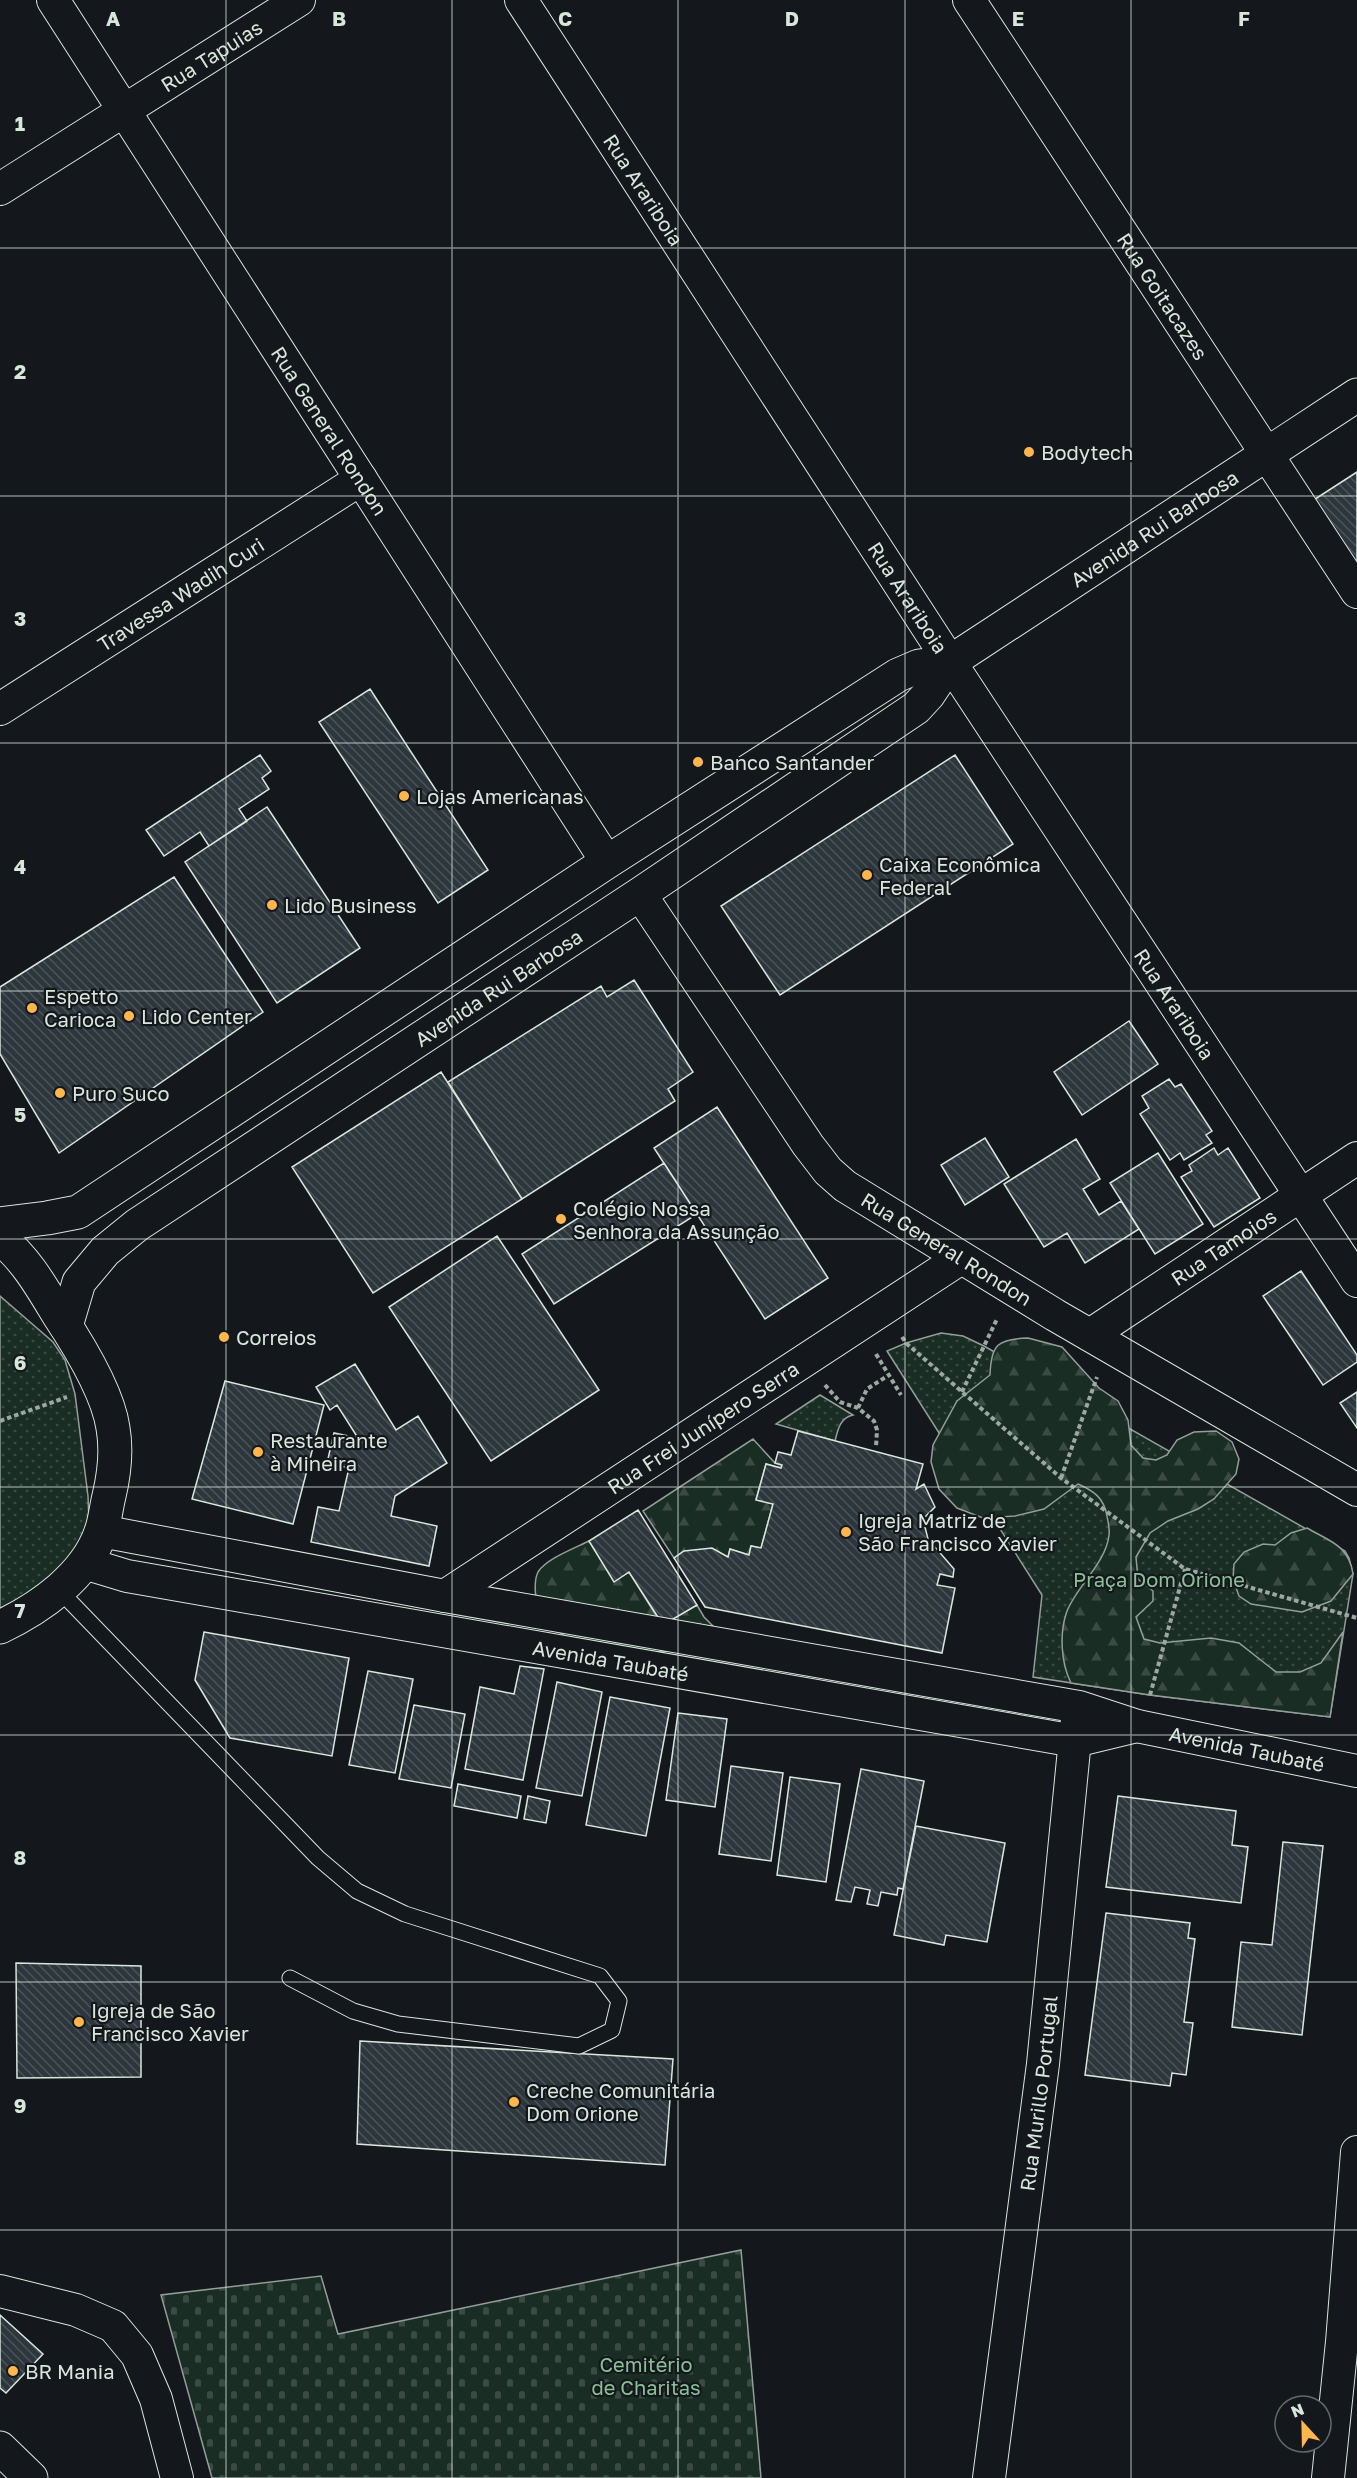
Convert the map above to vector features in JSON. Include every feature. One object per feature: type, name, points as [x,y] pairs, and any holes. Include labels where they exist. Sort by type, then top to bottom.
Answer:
[{"type":"main road","name":"Avenida Rui Barbosa","points":[[66,1326],[79,1282],[105,1251],[136,1225],[640,894],[916,708],[928,695],[950,662],[1357,395]]},
{"type":"main road","name":"Avenida Rui Barbosa","points":[[0,1224],[78,1212],[607,862],[898,675],[919,666],[950,662]]},
{"type":"main road","points":[[0,1238],[25,1262],[66,1326],[99,1385],[113,1428],[114,1462],[114,1474],[101,1531],[84,1563],[59,1590],[20,1617],[0,1627]]},
{"type":"main road","points":[[0,2448],[31,2478]]},
{"type":"street","name":"Rua General Rondon","points":[[53,0],[607,862]]},
{"type":"street","name":"Rua Tapuias","points":[[0,189],[299,0]]},
{"type":"street","name":"Rua Arariboia","points":[[522,0],[950,662],[1357,1281]]},
{"type":"street","name":"Rua Goitacazes","points":[[969,0],[1357,592]]},
{"type":"street","name":"Travessa Wadih Curi","points":[[0,709],[361,479]]},
{"type":"street","name":"Rua General Rondon","points":[[640,894],[808,1145],[828,1171],[845,1186],[1012,1289],[1357,1490]]},
{"type":"street","name":"Rua Tamoios","points":[[1100,1340],[1300,1194],[1357,1158]]},
{"type":"street","name":"Rua Frei Junípero Serra","points":[[445,1596],[961,1258]]},
{"type":"street","name":"Avenida Taubaté","points":[[101,1531],[445,1596],[1079,1707],[1137,1726],[1357,1771]]},
{"type":"street","name":"Avenida Taubaté","points":[[84,1563],[138,1578],[1075,1741],[1137,1726]]},
{"type":"street","name":"Rua Murillo Portugal","points":[[989,2478],[1043,2064],[1079,1707]]},
{"type":"street","points":[[1328,2478],[1342,2342],[1357,2152]]},
{"type":"street","points":[[0,2291],[76,2310],[113,2326],[137,2355],[156,2398],[177,2478]]},
{"type":"lane","points":[[59,1590],[318,1858],[357,1891],[405,1914],[600,1976],[619,2001],[612,2030],[579,2046],[398,2024],[353,2011],[290,1978]]},
{"type":"path","points":[[962,1392],[1012,1289]]},
{"type":"path","points":[[870,1317],[889,1375],[901,1395]]},
{"type":"path","points":[[870,1317],[906,1343],[1061,1478],[1185,1569],[1357,1618]]},
{"type":"path","points":[[1061,1478],[1086,1403],[1100,1340]]},
{"type":"path","points":[[802,1360],[840,1402],[858,1408],[874,1421],[877,1430],[876,1447]]},
{"type":"path","points":[[858,1408],[867,1389],[889,1375]]},
{"type":"path","points":[[0,1421],[99,1385]]},
{"type":"path","points":[[1150,1695],[1185,1569]]},
{"type":"green space","points":[[0,1296],[53,1342],[65,1360],[75,1394],[88,1496],[89,1522],[75,1560],[0,1622]]},
{"type":"green space","name":"Praça Dom Orione","points":[[941,1333],[963,1336],[984,1346],[1345,1551],[1353,1574],[1330,1717],[1150,1695],[1033,1677],[1042,1595],[887,1351]]},
{"type":"green space","points":[[1028,1338],[1062,1347],[1099,1388],[1118,1401],[1128,1420],[1131,1445],[1143,1458],[1156,1460],[1167,1455],[1177,1440],[1194,1432],[1216,1431],[1232,1442],[1239,1459],[1236,1474],[1214,1499],[1198,1509],[1168,1521],[1150,1533],[1136,1557],[1138,1579],[1153,1591],[1153,1601],[1136,1617],[1144,1639],[1160,1643],[1211,1638],[1239,1643],[1276,1672],[1300,1672],[1321,1663],[1343,1632],[1330,1717],[1071,1683],[1063,1657],[1064,1620],[1072,1602],[1097,1565],[1107,1545],[1109,1526],[1106,1510],[1101,1500],[1089,1489],[1078,1484],[1044,1509],[1015,1516],[983,1518],[957,1508],[939,1489],[931,1462],[933,1445],[957,1401],[990,1375],[992,1356],[998,1345],[1010,1340]]},
{"type":"green space","points":[[820,1395],[853,1415],[842,1421],[835,1441],[776,1424]]},
{"type":"green space","points":[[753,1439],[775,1463],[782,1465],[781,1468],[766,1464],[756,1499],[773,1504],[761,1548],[751,1546],[749,1555],[730,1549],[728,1557],[684,1551],[674,1558],[643,1511]]},
{"type":"green space","points":[[1307,1528],[1337,1545],[1351,1564],[1353,1574],[1331,1601],[1302,1612],[1251,1604],[1239,1596],[1233,1579],[1234,1564],[1244,1552],[1263,1544],[1275,1545],[1291,1533]]},
{"type":"green space","points":[[589,1541],[614,1581],[629,1572],[662,1625],[697,1605],[704,1617],[715,1628],[681,1648],[653,1652],[613,1650],[591,1646],[555,1629],[542,1616],[536,1599],[535,1586],[538,1572],[554,1558]]},
{"type":"green space","name":"Cemitério de Charitas","points":[[741,2250],[761,2478],[212,2478],[161,2295],[321,2276],[338,2334]]},
{"type":"building","points":[[1357,472],[1357,570],[1312,501]]},
{"type":"building","name":"Lojas Americanas","points":[[370,689],[488,870],[438,903],[319,722]]},
{"type":"building","points":[[260,755],[271,771],[262,778],[269,789],[239,809],[247,821],[209,846],[200,832],[164,856],[146,830]]},
{"type":"building","name":"Caixa Econômica Federal","points":[[955,755],[1013,844],[780,995],[721,906]]},
{"type":"building","name":"Lido Business","points":[[267,807],[360,948],[277,1003],[185,862]]},
{"type":"building","name":"Lido Center","points":[[174,877],[263,1012],[59,1153],[0,1054],[0,987]]},
{"type":"building","points":[[634,980],[693,1072],[668,1089],[675,1101],[522,1199],[448,1082],[601,986],[607,997]]},
{"type":"building","points":[[1129,1021],[1158,1064],[1082,1115],[1054,1072]]},
{"type":"building","points":[[441,1072],[522,1199],[373,1293],[292,1167]]},
{"type":"building","points":[[1169,1079],[1175,1087],[1181,1084],[1212,1131],[1206,1135],[1212,1143],[1184,1160],[1180,1153],[1170,1160],[1140,1114],[1149,1108],[1142,1096]]},
{"type":"building","points":[[717,1107],[828,1278],[765,1319],[654,1148]]},
{"type":"building","points":[[985,1138],[1009,1177],[965,1205],[941,1165]]},
{"type":"building","points":[[1076,1139],[1100,1179],[1083,1189],[1099,1215],[1121,1201],[1139,1229],[1085,1263],[1067,1233],[1044,1247],[1004,1184]]},
{"type":"building","points":[[1214,1148],[1218,1155],[1228,1148],[1260,1198],[1214,1227],[1181,1177],[1192,1171],[1189,1165]]},
{"type":"building","points":[[1158,1153],[1203,1224],[1155,1254],[1110,1183]]},
{"type":"building","points":[[664,1163],[697,1214],[554,1304],[522,1254]]},
{"type":"building","points":[[497,1236],[599,1390],[491,1461],[389,1307]]},
{"type":"building","points":[[1301,1271],[1357,1355],[1357,1362],[1323,1385],[1263,1296]]},
{"type":"building","points":[[355,1364],[396,1430],[418,1416],[447,1463],[395,1496],[391,1516],[437,1526],[429,1566],[311,1542],[318,1507],[339,1511],[349,1468],[327,1463],[334,1433],[358,1438],[337,1405],[330,1410],[316,1387]]},
{"type":"building","name":"Restaurante à Mineira","points":[[225,1381],[324,1405],[293,1524],[192,1499]]},
{"type":"building","points":[[1357,1392],[1357,1428],[1340,1403]]},
{"type":"building","name":"Igreja Matriz de São Francisco Xavier","points":[[798,1431],[923,1464],[916,1489],[924,1484],[935,1507],[923,1519],[931,1551],[935,1547],[954,1569],[953,1577],[940,1574],[937,1585],[955,1588],[942,1653],[705,1607],[674,1558],[684,1551],[712,1548],[728,1557],[730,1549],[749,1555],[751,1546],[761,1548],[773,1504],[756,1500],[766,1464],[781,1468],[782,1465],[775,1463],[778,1452],[791,1455]]},
{"type":"building","points":[[638,1510],[697,1605],[663,1625],[629,1572],[614,1582],[589,1541]]},
{"type":"building","points":[[204,1632],[349,1658],[332,1756],[230,1738],[195,1680]]},
{"type":"building","points":[[520,1666],[544,1669],[523,1780],[465,1769],[480,1687],[514,1694]]},
{"type":"building","points":[[368,1671],[413,1679],[395,1773],[349,1765]]},
{"type":"building","points":[[557,1682],[602,1692],[582,1796],[536,1788]]},
{"type":"building","points":[[610,1697],[670,1708],[646,1836],[586,1825]]},
{"type":"building","points":[[414,1705],[465,1714],[451,1788],[399,1779]]},
{"type":"building","points":[[678,1713],[727,1719],[715,1807],[666,1800]]},
{"type":"building","points":[[731,1766],[783,1773],[771,1861],[719,1854]]},
{"type":"building","points":[[861,1769],[924,1781],[903,1889],[898,1888],[897,1895],[881,1892],[878,1906],[867,1904],[870,1890],[855,1887],[851,1902],[836,1900]]},
{"type":"building","points":[[790,1777],[840,1784],[826,1882],[777,1875]]},
{"type":"building","points":[[458,1784],[521,1796],[517,1818],[454,1806]]},
{"type":"building","points":[[528,1796],[550,1801],[546,1823],[524,1819]]},
{"type":"building","points":[[1118,1796],[1236,1811],[1232,1845],[1248,1847],[1241,1903],[1106,1887]]},
{"type":"building","points":[[916,1826],[1005,1843],[987,1942],[946,1935],[944,1945],[894,1935]]},
{"type":"building","points":[[1283,1842],[1323,1846],[1302,2035],[1232,2027],[1241,1942],[1272,1945]]},
{"type":"building","points":[[1106,1913],[1190,1923],[1188,1938],[1195,1939],[1184,2022],[1193,2023],[1186,2075],[1172,2073],[1170,2086],[1085,2075]]},
{"type":"building","name":"Igreja de São Francisco Xavier","points":[[16,1963],[141,1966],[141,2077],[17,2078]]},
{"type":"building","name":"Creche Comunitária Dom Orione","points":[[360,2041],[673,2059],[665,2165],[357,2144]]},
{"type":"building","name":"BR Mania","points":[[0,2315],[43,2354],[6,2393],[0,2388]]},
{"type":"place","name":"Bodytech","points":[[1029,452]]},
{"type":"place","name":"Banco Santander","points":[[698,762]]},
{"type":"place","name":"Lojas Americanas","points":[[404,796]]},
{"type":"place","name":"Caixa Econômica Federal","points":[[867,875]]},
{"type":"place","name":"Lido Business","points":[[272,905]]},
{"type":"place","name":"Espetto Carioca","points":[[32,1008]]},
{"type":"place","name":"Lido Center","points":[[129,1016]]},
{"type":"place","name":"Puro Suco","points":[[60,1093]]},
{"type":"place","name":"Colégio Nossa Senhora da Assunção","points":[[561,1219]]},
{"type":"place","name":"Correios","points":[[224,1337]]},
{"type":"place","name":"Restaurante à Mineira","points":[[258,1452]]},
{"type":"place","name":"Igreja Matriz de São Francisco Xavier","points":[[846,1532]]},
{"type":"place","name":"Igreja de São Francisco Xavier","points":[[79,2022]]},
{"type":"place","name":"Creche Comunitária Dom Orione","points":[[514,2102]]},
{"type":"place","name":"BR Mania","points":[[13,2371]]}]
